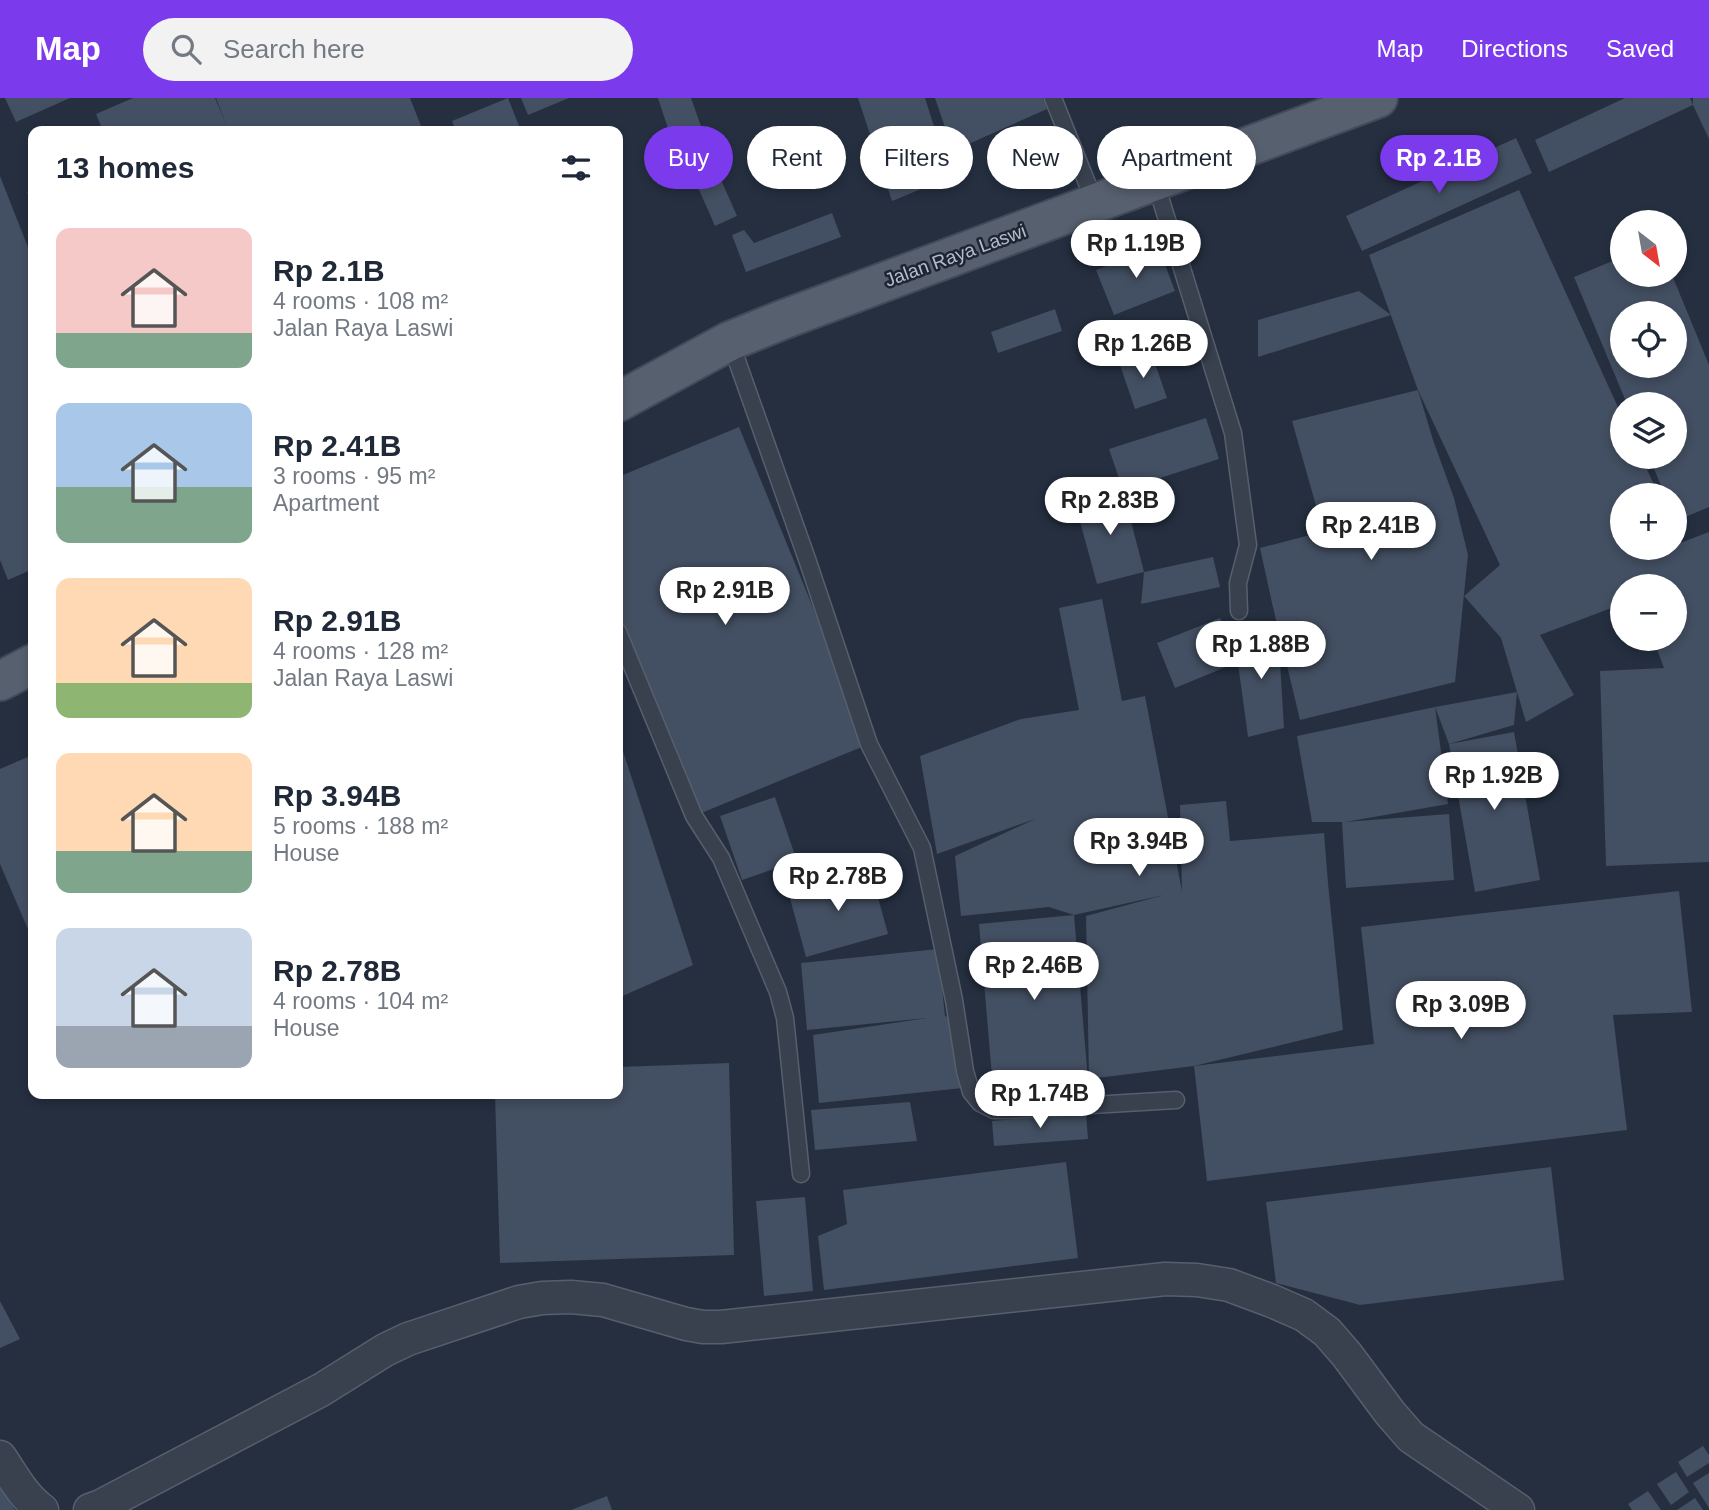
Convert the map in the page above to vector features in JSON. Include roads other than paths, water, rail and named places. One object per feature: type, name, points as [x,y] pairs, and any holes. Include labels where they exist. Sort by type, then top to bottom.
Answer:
[{"type":"main road","name":"Jalan Raya Laswi","points":[[1256,144],[1378,98]]},
{"type":"main road","name":"Jalan Raya Laswi","points":[[623,399],[730,341],[1134,189]]},
{"type":"main road","points":[[0,681],[28,667]]},
{"type":"street","points":[[90,1510],[321,1390],[385,1350],[408,1339],[519,1302],[571,1297],[603,1300],[686,1324],[721,1327],[1165,1279],[1229,1285],[1304,1315],[1327,1332],[1411,1437],[1518,1510]]},
{"type":"street","points":[[0,1457],[24,1493],[42,1510]]},
{"type":"lane","points":[[1053,98],[1095,203]]},
{"type":"lane","points":[[1158,189],[1233,433],[1248,545],[1238,583],[1239,611]]},
{"type":"lane","points":[[730,341],[869,744],[922,848],[971,1092],[980,1103],[993,1110],[1176,1100]]},
{"type":"lane","points":[[623,644],[694,816],[721,858],[778,992],[785,1018],[801,1174]]}]
